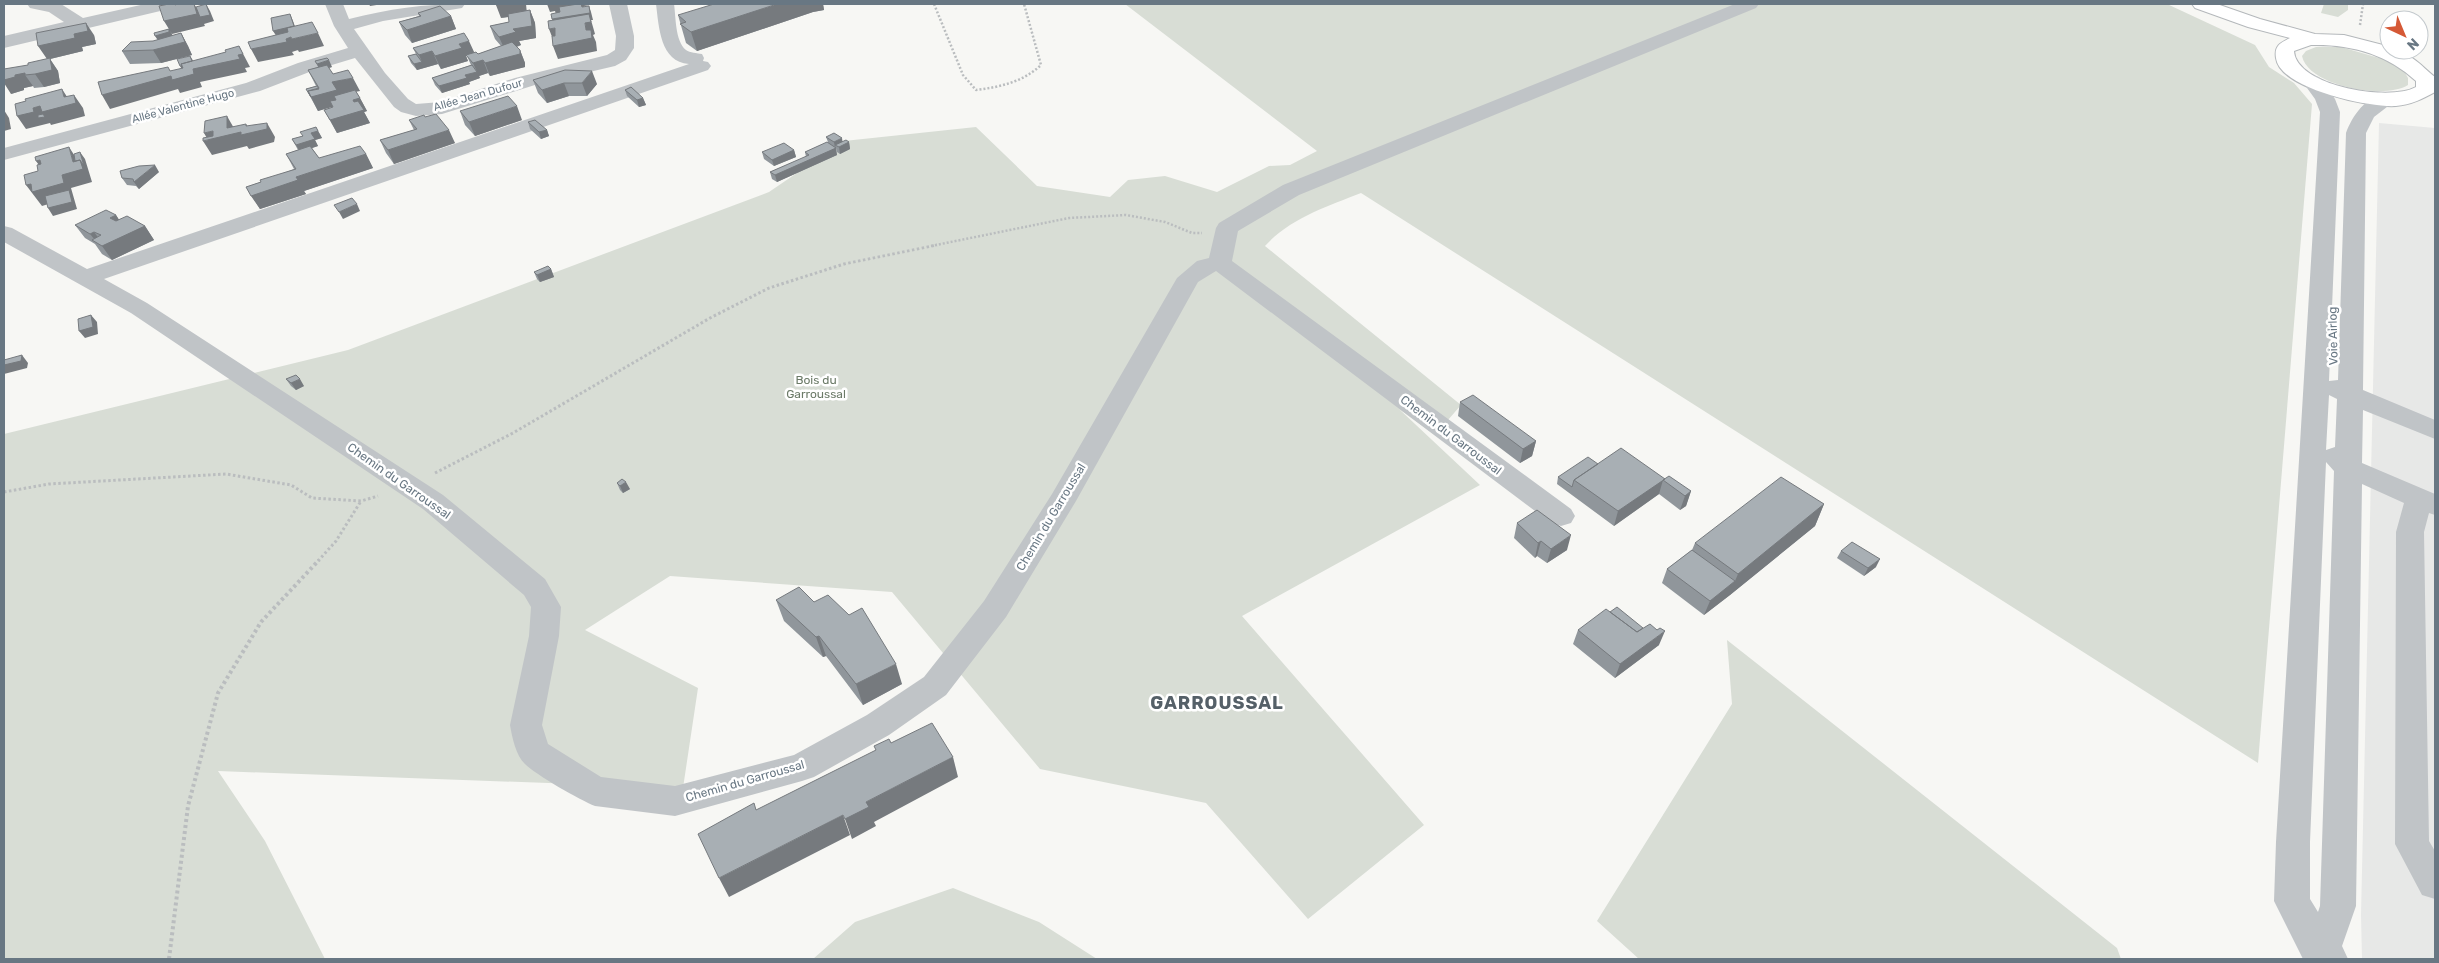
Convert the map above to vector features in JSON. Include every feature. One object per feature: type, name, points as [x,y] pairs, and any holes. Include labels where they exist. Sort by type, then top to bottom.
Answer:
[{"type":"main road","points":[[2188,4],[2283,54]]},
{"type":"main road","points":[[2201,4],[2254,23],[2313,39],[2342,41],[2381,51],[2402,60],[2418,70],[2431,83],[2415,97],[2392,100]]},
{"type":"main road","points":[[2313,39],[2291,44],[2285,48],[2283,54],[2286,62],[2296,72],[2312,82],[2355,96],[2435,107]]},
{"type":"street","points":[[36,4],[55,8],[79,24]]},
{"type":"street","points":[[92,4],[112,16]]},
{"type":"street","points":[[4,42],[167,4]]},
{"type":"street","name":"Allée Jean Dufour","points":[[334,4],[335,12],[359,51],[402,105],[418,109],[442,108],[505,88],[596,66],[615,58],[623,53],[627,45],[618,4]]},
{"type":"street","points":[[344,26],[382,16],[456,4]]},
{"type":"street","points":[[84,278],[698,62],[683,58],[675,52],[664,4]]},
{"type":"street","points":[[1220,263],[1227,228],[1292,190],[1750,4]]},
{"type":"street","name":"Allée Valentine Hugo","points":[[4,154],[253,87],[305,66],[359,51]]},
{"type":"street","points":[[2312,82],[2325,99],[2330,112],[2293,842],[2292,901],[2324,958]]},
{"type":"street","points":[[2324,958],[2338,906],[2356,133],[2360,119],[2374,105],[2392,100]]},
{"type":"street","name":"Chemin du Garroussal","points":[[4,234],[139,308],[421,494],[535,587],[546,607],[544,636],[526,725],[529,739],[536,754],[595,791],[675,801],[802,767],[878,725],[935,686],[995,610],[1034,549],[1189,278],[1206,266],[1220,263],[1561,516]]},
{"type":"street","name":"Voie Airlog","points":[[2323,267],[2334,306],[2334,388],[2350,396]]},
{"type":"street","points":[[2316,393],[2328,412],[2330,450],[2347,467],[2430,507],[2410,532],[2412,844],[2435,883]]},
{"type":"street","points":[[2350,396],[2435,430]]},
{"type":"path","points":[[934,4],[963,76],[976,90],[996,88],[1032,74],[1041,65],[1024,4]]},
{"type":"path","points":[[4,492],[49,484],[226,474],[291,485],[312,498],[361,501],[421,494],[513,433],[710,318],[769,288],[844,264],[1069,218],[1126,216],[1164,222],[1192,233],[1227,228]]},
{"type":"path","points":[[169,959],[188,806],[218,693],[261,622],[336,541],[361,501]]},
{"type":"shaded area","points":[[2379,123],[2435,128],[2435,959],[2362,959],[2361,915]]},
{"type":"green space","name":"Bois du Garroussal","points":[[1125,4],[2167,4],[2255,45],[2269,67],[2294,83],[2312,104],[2258,763],[1361,193],[1322,208],[1297,221],[1285,228],[1265,246],[1461,405],[1435,435],[1399,409],[1480,485],[1242,616],[1424,825],[1308,919],[1206,803],[1040,769],[892,592],[670,576],[585,630],[698,688],[683,788],[218,771],[265,841],[325,959],[4,959],[4,434],[348,350],[769,192],[844,141],[976,127],[1037,186],[1110,197],[1128,180],[1165,176],[1217,192],[1269,166],[1290,165],[1317,151]]},
{"type":"green space","points":[[2324,4],[2348,4],[2348,10],[2338,17],[2321,13]]},
{"type":"green space","points":[[2316,47],[2341,47],[2379,58],[2379,60],[2386,60],[2404,71],[2408,78],[2408,85],[2383,91],[2349,87],[2332,82],[2318,75],[2307,66],[2302,56],[2306,51]]},
{"type":"green space","points":[[1727,640],[2117,948],[2121,959],[1639,959],[1597,921],[1732,704]]},
{"type":"green space","points":[[953,888],[1039,922],[1097,959],[813,959],[855,922]]},
{"type":"building","points":[[194,4],[197,14],[164,21],[159,6]]},
{"type":"building","points":[[206,4],[210,15],[200,17],[196,7]]},
{"type":"building","points":[[581,4],[582,7],[589,6],[590,13],[552,19],[551,14],[560,12],[559,7]]},
{"type":"building","points":[[714,4],[777,4],[691,32],[680,24],[686,22],[678,15]]},
{"type":"building","points":[[440,6],[451,16],[407,30],[399,22],[421,16],[418,13]]},
{"type":"building","points":[[530,10],[532,26],[513,29],[516,32],[499,37],[490,26],[509,22],[508,14]]},
{"type":"building","points":[[290,14],[294,26],[273,31],[271,18]]},
{"type":"building","points":[[589,14],[591,22],[585,23],[586,30],[591,30],[592,38],[553,46],[552,36],[555,36],[555,28],[549,29],[548,21]]},
{"type":"building","points":[[312,22],[318,33],[292,39],[291,37],[286,39],[287,42],[251,49],[248,42],[288,32],[287,28]]},
{"type":"building","points":[[86,23],[88,31],[74,34],[75,38],[38,46],[36,33]]},
{"type":"building","points":[[169,29],[169,32],[155,36],[154,33]]},
{"type":"building","points":[[181,33],[185,42],[153,50],[122,51],[131,42],[153,41]]},
{"type":"building","points":[[464,33],[469,41],[459,44],[462,48],[435,56],[432,51],[419,55],[413,48]]},
{"type":"building","points":[[512,42],[520,50],[520,54],[485,63],[483,60],[473,63],[466,55],[476,52],[478,54]]},
{"type":"building","points":[[239,46],[243,54],[238,55],[240,59],[193,69],[194,74],[172,80],[171,76],[102,95],[98,82],[168,67],[170,71],[183,68],[181,64],[226,52],[225,50]]},
{"type":"building","points":[[416,54],[422,62],[414,64],[408,56]]},
{"type":"building","points":[[190,56],[192,61],[180,66],[177,59]]},
{"type":"building","points":[[50,58],[52,70],[35,74],[15,75],[15,77],[4,80],[4,69],[28,65],[28,63]]},
{"type":"building","points":[[327,58],[329,60],[317,64],[315,61]]},
{"type":"building","points":[[327,65],[333,74],[348,70],[353,78],[332,82],[337,90],[311,97],[308,91],[319,88],[308,70]]},
{"type":"building","points":[[472,65],[477,72],[465,75],[467,78],[439,86],[432,78]]},
{"type":"building","points":[[565,70],[592,71],[582,83],[564,83],[542,90],[533,80]]},
{"type":"building","points":[[317,86],[319,89],[308,91],[311,97],[306,89]]},
{"type":"building","points":[[631,87],[643,98],[637,100],[625,90]]},
{"type":"building","points":[[62,89],[64,97],[74,95],[76,103],[42,112],[40,106],[33,108],[34,112],[17,116],[15,104],[26,101],[25,99]]},
{"type":"building","points":[[355,90],[360,98],[353,100],[354,102],[358,101],[364,110],[330,120],[324,110],[333,107],[330,101],[336,100],[334,96]]},
{"type":"building","points":[[508,96],[517,106],[469,122],[460,111]]},
{"type":"building","points":[[43,114],[45,117],[38,118],[38,115]]},
{"type":"building","points":[[436,114],[449,130],[388,150],[380,140],[417,129],[409,120],[424,115],[425,117]]},
{"type":"building","points":[[227,116],[227,128],[246,124],[246,126],[267,123],[267,129],[241,135],[241,132],[203,141],[203,138],[213,136],[213,131],[204,133],[205,121]]},
{"type":"building","points":[[535,120],[547,130],[539,132],[528,122]]},
{"type":"building","points":[[316,127],[318,131],[311,133],[315,139],[296,145],[292,139],[303,136],[300,132]]},
{"type":"building","points":[[834,133],[842,138],[834,142],[826,137]]},
{"type":"building","points":[[846,140],[849,142],[839,147],[835,145]]},
{"type":"building","points":[[827,142],[836,148],[775,175],[770,172],[809,155],[805,152]]},
{"type":"building","points":[[784,143],[794,150],[772,160],[762,152]]},
{"type":"building","points":[[310,146],[319,158],[360,146],[366,154],[296,177],[298,180],[251,196],[246,187],[261,182],[260,180],[296,169],[286,154]]},
{"type":"building","points":[[69,147],[73,162],[80,160],[83,169],[62,175],[64,183],[32,192],[31,184],[26,185],[24,175],[38,171],[37,165],[41,164],[40,160],[36,161],[35,157]]},
{"type":"building","points":[[80,152],[84,166],[80,160],[75,161],[74,154]]},
{"type":"building","points":[[155,165],[134,182],[133,179],[122,178],[120,171],[139,166]]},
{"type":"building","points":[[69,190],[72,202],[48,208],[45,196]]},
{"type":"building","points":[[352,198],[357,204],[339,212],[334,205]]},
{"type":"building","points":[[106,210],[116,215],[110,218],[116,221],[127,216],[145,226],[102,246],[92,240],[101,235],[94,232],[90,234],[75,225]]},
{"type":"building","points":[[548,266],[551,269],[537,275],[534,272]]},
{"type":"building","points":[[91,315],[93,327],[79,331],[78,319]]},
{"type":"building","points":[[22,355],[21,361],[4,365],[4,360]]},
{"type":"building","points":[[296,375],[300,379],[291,383],[286,379]]},
{"type":"building","points":[[1473,395],[1536,441],[1523,449],[1460,402]]},
{"type":"building","points":[[1621,448],[1665,479],[1618,511],[1574,480]]},
{"type":"building","points":[[1588,457],[1598,464],[1574,480],[1572,487],[1558,477]]},
{"type":"building","points":[[1669,476],[1691,491],[1685,496],[1663,480]]},
{"type":"building","points":[[1781,477],[1824,504],[1738,574],[1695,543]]},
{"type":"building","points":[[622,479],[626,482],[620,486],[617,483]]},
{"type":"building","points":[[1537,510],[1571,535],[1551,549],[1541,541],[1538,543],[1517,523]]},
{"type":"building","points":[[1852,542],[1880,559],[1868,568],[1841,551]]},
{"type":"building","points":[[1692,550],[1735,581],[1710,601],[1667,569]]},
{"type":"building","points":[[799,587],[814,602],[828,595],[849,615],[862,608],[896,664],[856,684],[819,636],[816,637],[776,600]]},
{"type":"building","points":[[1617,607],[1643,628],[1637,632],[1610,612]]},
{"type":"building","points":[[1606,609],[1637,632],[1650,624],[1657,630],[1660,628],[1665,631],[1620,664],[1578,630]]},
{"type":"building","points":[[932,723],[953,757],[866,802],[869,807],[845,819],[843,815],[719,878],[698,834],[754,803],[756,810],[876,750],[874,746],[889,739],[891,743]]},
{"type":"district","name":"GARROUSSAL","points":[[1217,703]]}]
